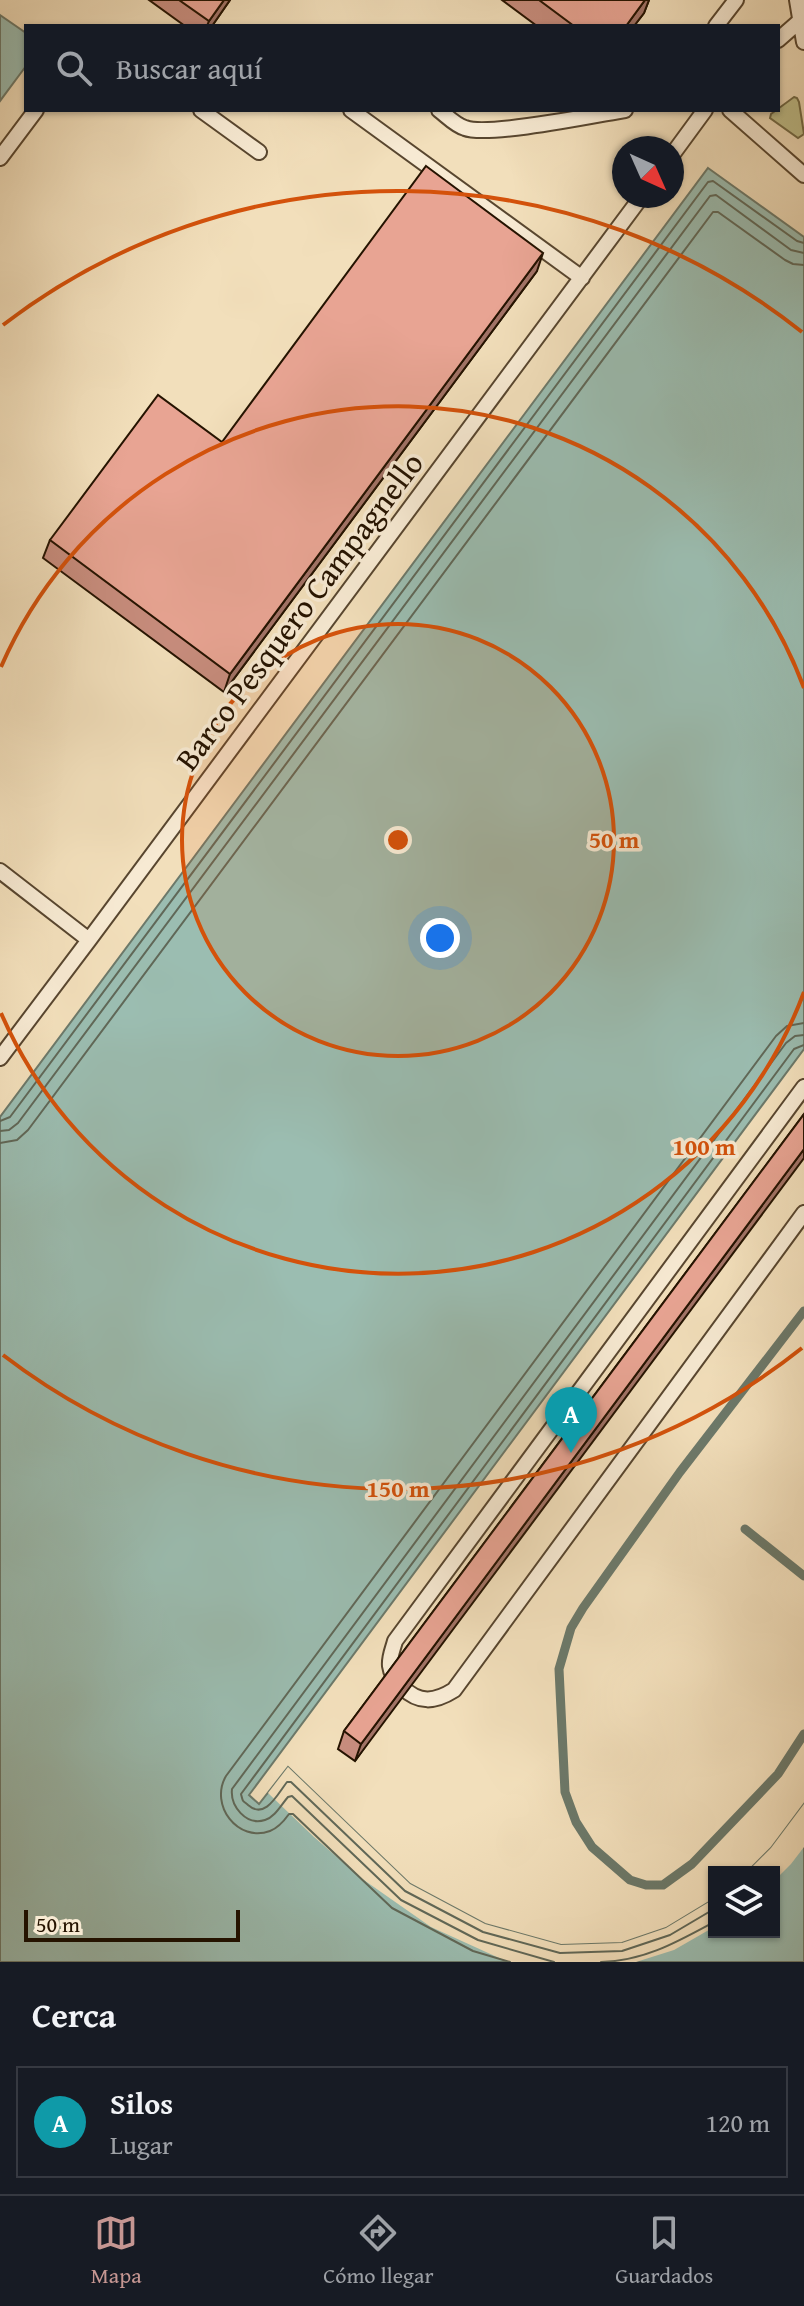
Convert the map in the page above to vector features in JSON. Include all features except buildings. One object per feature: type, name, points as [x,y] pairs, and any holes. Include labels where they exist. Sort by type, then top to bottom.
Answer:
[{"type":"lane","points":[[718,24],[736,0]]},
{"type":"lane","points":[[780,37],[801,9]]},
{"type":"lane","points":[[801,9],[804,42]]},
{"type":"lane","points":[[0,158],[34,112]]},
{"type":"lane","points":[[204,112],[259,152]]},
{"type":"lane","points":[[354,112],[582,278]]},
{"type":"lane","points":[[442,112],[465,128],[478,130],[612,112]]},
{"type":"lane","points":[[684,139],[704,112]]},
{"type":"lane","points":[[732,112],[804,175]]},
{"type":"lane","name":"Barco Pesquero Campagnello","points":[[0,1058],[633,208]]},
{"type":"lane","points":[[0,871],[89,940]]},
{"type":"lane","points":[[804,1087],[395,1641],[390,1668],[397,1682],[411,1696],[425,1700],[441,1698],[454,1690],[804,1213]]},
{"type":"green space","points":[[797,98],[804,134],[798,138],[770,118],[774,112],[780,112],[780,107]]},
{"type":"water","points":[[0,15],[24,32],[24,69],[0,101]]},
{"type":"water","points":[[708,168],[804,237],[804,1049],[249,1795],[259,1804],[288,1767],[410,1884],[485,1924],[561,1945],[622,1943],[666,1928],[708,1903],[708,1938],[780,1938],[780,1866],[753,1866],[771,1848],[804,1804],[804,1962],[0,1962],[0,1117],[678,208],[684,208],[684,200]]},
{"type":"pier","points":[[288,1767],[410,1884],[485,1924],[561,1945],[622,1943],[666,1928],[708,1903],[708,1930],[674,1950],[636,1962],[508,1962],[431,1927],[361,1878],[268,1793]]},
{"type":"pier","points":[[804,1804],[804,1847],[780,1875],[780,1866],[753,1866],[771,1848]]},
{"type":"waterway","points":[[804,1311],[680,1472],[571,1628],[559,1669],[565,1792],[576,1822],[592,1847],[630,1880],[646,1885],[663,1885],[692,1864],[778,1774],[804,1734]]},
{"type":"waterway","points":[[745,1529],[804,1576]]},
{"type":"place","name":"Silos","points":[[571,1453]]}]
